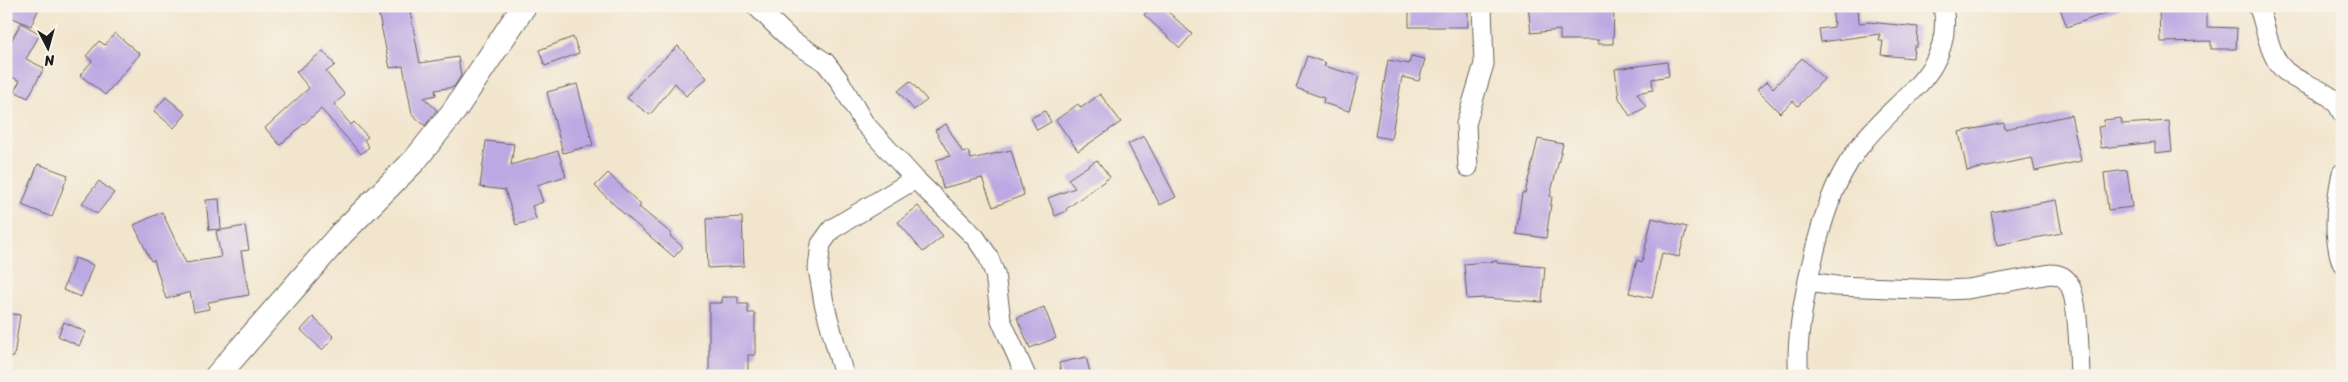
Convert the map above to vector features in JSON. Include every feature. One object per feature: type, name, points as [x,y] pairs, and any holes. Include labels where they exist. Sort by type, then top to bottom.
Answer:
[{"type":"street","points":[[217,376],[341,234],[415,160],[454,111],[524,6]]},
{"type":"street","points":[[756,6],[791,40],[825,62],[839,80],[864,123],[915,179],[975,237],[988,256],[995,274],[1000,320],[1026,376]]},
{"type":"street","points":[[1468,167],[1466,124],[1484,64],[1482,6]]},
{"type":"street","points":[[1799,376],[1797,361],[1799,340],[1809,282],[1822,225],[1836,185],[1864,140],[1926,78],[1938,56],[1945,32],[1944,6]]},
{"type":"street","points":[[2258,6],[2264,18],[2272,50],[2280,65],[2291,75],[2327,94],[2342,113]]},
{"type":"street","points":[[2342,173],[2336,220],[2338,250],[2342,263]]},
{"type":"street","points":[[844,376],[824,302],[818,268],[821,244],[832,228],[915,179]]},
{"type":"street","points":[[1809,282],[1836,286],[1946,290],[1968,289],[2050,274],[2060,275],[2069,284],[2074,298],[2080,376]]},
{"type":"building","points":[[6,6],[40,6],[31,26],[6,15]]},
{"type":"building","points":[[409,6],[420,63],[458,57],[461,76],[454,87],[435,90],[436,95],[424,98],[437,110],[425,126],[412,114],[403,66],[390,68],[378,11]]},
{"type":"building","points":[[1152,6],[1162,6],[1192,34],[1180,48],[1144,15]]},
{"type":"building","points":[[1409,6],[1468,6],[1468,27],[1409,27]]},
{"type":"building","points":[[1528,6],[1614,6],[1613,44],[1598,44],[1598,40],[1560,40],[1560,30],[1531,33]]},
{"type":"building","points":[[1832,6],[1858,6],[1859,23],[1869,22],[1918,27],[1917,46],[1914,46],[1913,58],[1881,55],[1883,41],[1879,41],[1880,34],[1821,42],[1819,29],[1834,27]]},
{"type":"building","points":[[2059,6],[2120,6],[2120,8],[2067,27]]},
{"type":"building","points":[[2207,6],[2207,27],[2237,28],[2236,49],[2211,49],[2211,41],[2160,42],[2159,7]]},
{"type":"building","points":[[21,23],[40,34],[26,59],[44,68],[28,98],[14,91],[20,81],[6,74],[6,50]]},
{"type":"building","points":[[115,33],[140,54],[105,95],[80,75],[92,61],[86,56],[99,41],[105,45]]},
{"type":"building","points":[[573,37],[579,53],[545,66],[539,50]]},
{"type":"building","points":[[678,46],[707,78],[686,96],[675,83],[650,115],[627,98],[644,77]]},
{"type":"building","points":[[323,51],[335,65],[326,72],[345,95],[334,104],[351,125],[354,122],[368,137],[364,140],[369,147],[361,154],[321,109],[280,145],[265,128],[309,88],[296,72]]},
{"type":"building","points":[[1307,56],[1326,63],[1324,66],[1359,76],[1349,111],[1323,103],[1324,98],[1296,88]]},
{"type":"building","points":[[1411,56],[1425,59],[1419,81],[1402,77],[1391,139],[1375,136],[1388,60],[1409,64]]},
{"type":"building","points":[[1802,58],[1824,79],[1798,106],[1793,101],[1780,113],[1757,90],[1767,81],[1773,88]]},
{"type":"building","points":[[1667,62],[1669,76],[1652,79],[1653,90],[1637,93],[1646,107],[1630,116],[1619,98],[1615,69]]},
{"type":"building","points":[[910,81],[927,100],[914,110],[898,91]]},
{"type":"building","points":[[577,84],[593,145],[563,153],[547,92]]},
{"type":"building","points":[[1100,94],[1121,122],[1078,151],[1056,120],[1078,104],[1081,108]]},
{"type":"building","points":[[166,97],[186,114],[174,128],[154,111]]},
{"type":"building","points":[[1045,111],[1051,122],[1037,130],[1031,118]]},
{"type":"building","points":[[2071,115],[2081,161],[2035,171],[2032,158],[1967,171],[1959,132],[2004,123],[2005,129]]},
{"type":"building","points":[[2121,118],[2122,124],[2169,121],[2172,151],[2155,153],[2155,142],[2101,148],[2098,127],[2104,126],[2104,120]]},
{"type":"building","points":[[946,124],[963,153],[968,151],[971,159],[1011,150],[1024,195],[993,207],[982,178],[943,188],[936,160],[950,156],[935,130]]},
{"type":"building","points":[[1144,136],[1176,197],[1160,205],[1128,144]]},
{"type":"building","points":[[1538,139],[1563,144],[1550,196],[1552,197],[1546,238],[1516,234],[1522,193],[1525,193]]},
{"type":"building","points":[[486,141],[514,144],[511,165],[558,151],[566,176],[537,185],[543,202],[532,206],[536,219],[516,225],[505,190],[480,187]]},
{"type":"building","points":[[1097,160],[1110,177],[1066,209],[1067,211],[1055,216],[1048,198],[1075,188],[1068,179]]},
{"type":"building","points":[[38,164],[68,175],[52,217],[22,205]]},
{"type":"building","points":[[2127,170],[2132,207],[2108,210],[2104,173]]},
{"type":"building","points":[[608,173],[641,205],[639,207],[672,234],[670,236],[683,247],[674,257],[595,186]]},
{"type":"building","points":[[99,181],[114,193],[97,214],[82,203]]},
{"type":"building","points":[[219,199],[221,229],[209,230],[206,200]]},
{"type":"building","points":[[2056,200],[2062,233],[1997,245],[1991,212]]},
{"type":"building","points":[[918,206],[943,236],[923,252],[898,222]]},
{"type":"building","points":[[162,212],[186,263],[221,257],[216,231],[245,226],[249,250],[241,251],[249,295],[208,302],[209,309],[194,312],[190,292],[166,299],[154,260],[151,261],[134,225]]},
{"type":"building","points":[[742,217],[744,266],[708,268],[706,219]]},
{"type":"building","points":[[1652,218],[1687,227],[1679,257],[1662,253],[1652,298],[1629,293],[1637,260],[1642,262]]},
{"type":"building","points":[[75,258],[93,265],[81,297],[63,290]]},
{"type":"building","points":[[1497,261],[1497,263],[1545,267],[1542,302],[1484,298],[1467,299],[1464,264]]},
{"type":"building","points":[[722,297],[738,297],[738,304],[748,304],[748,313],[755,313],[755,355],[748,355],[748,373],[709,373],[709,303],[722,303]]},
{"type":"building","points":[[1044,307],[1056,338],[1030,348],[1017,318]]},
{"type":"building","points":[[6,313],[20,315],[14,357],[6,357]]},
{"type":"building","points":[[313,317],[334,337],[322,350],[301,330]]},
{"type":"building","points":[[64,322],[86,332],[79,346],[58,336]]},
{"type":"building","points":[[1086,357],[1091,376],[1062,376],[1059,363]]}]
